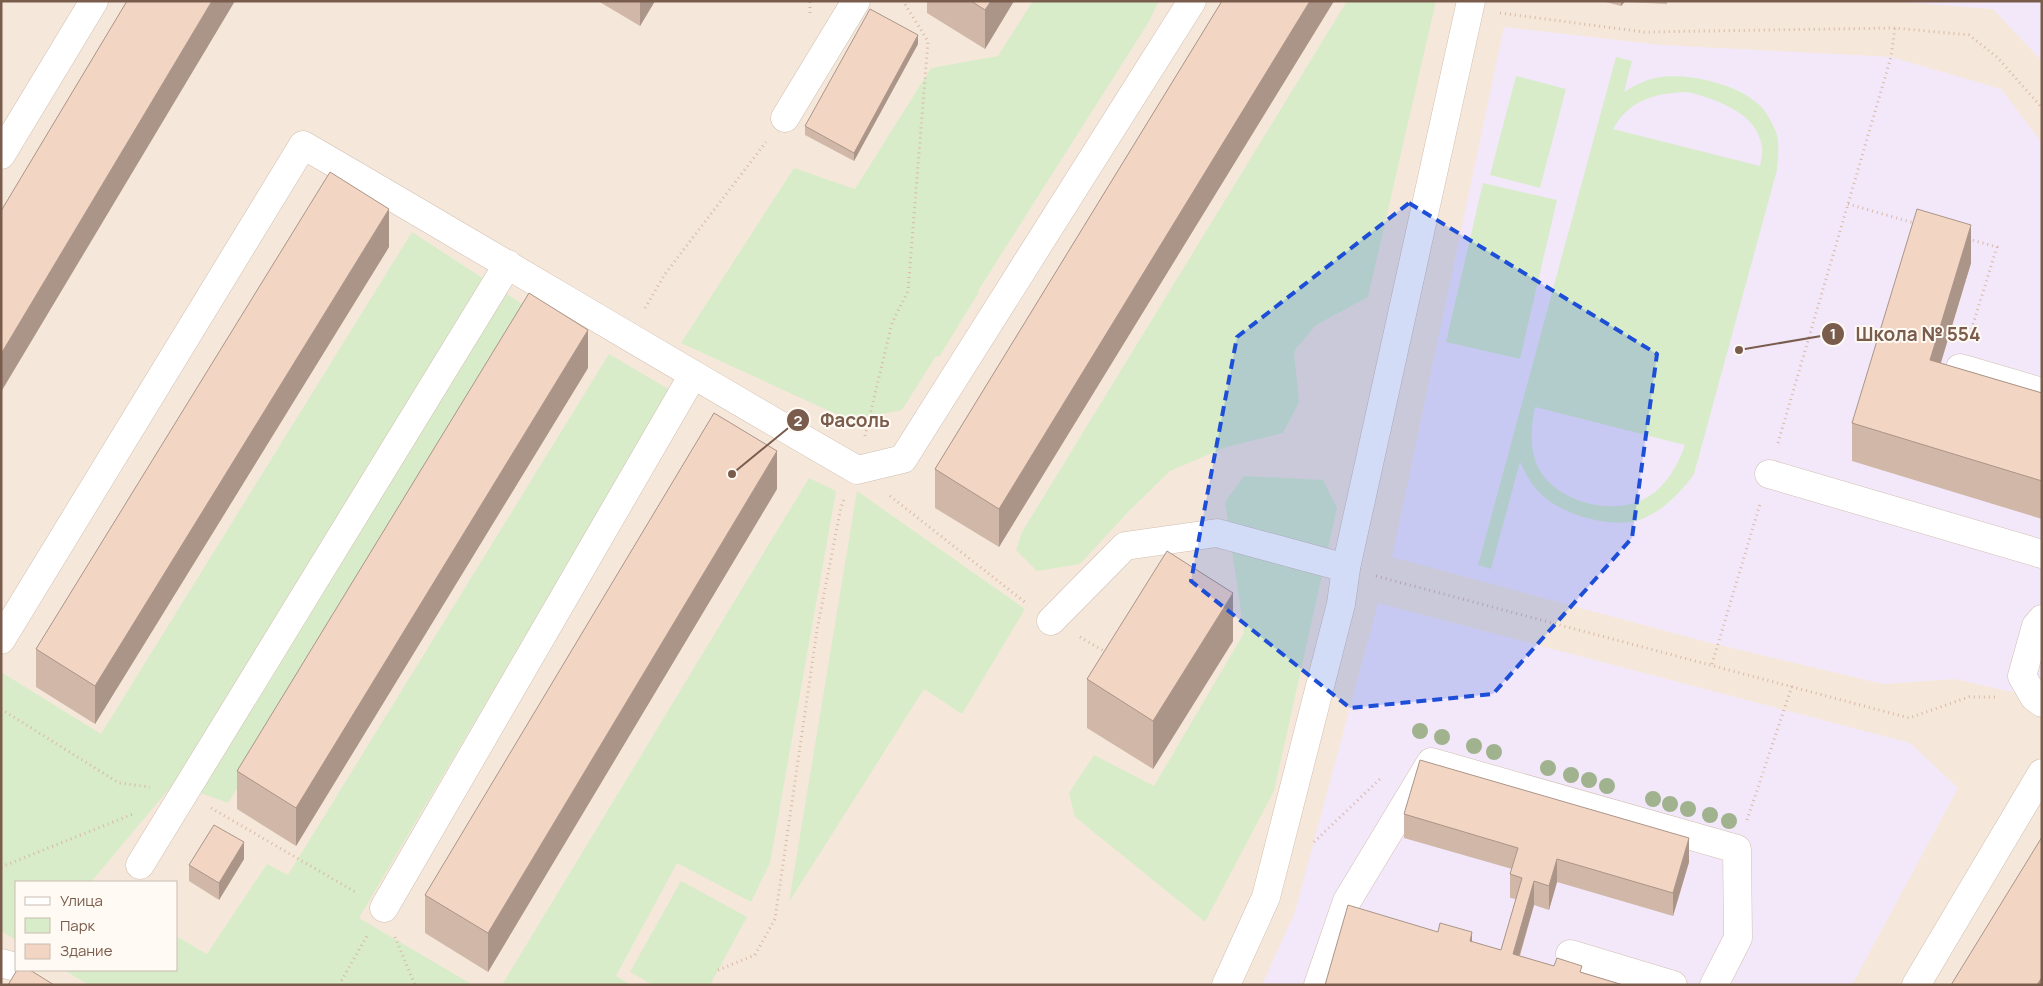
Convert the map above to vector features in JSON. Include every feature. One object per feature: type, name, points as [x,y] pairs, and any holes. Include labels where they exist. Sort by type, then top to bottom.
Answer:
[{"type":"lane","points":[[1,156],[94,1]]},
{"type":"lane","points":[[785,118],[856,1]]},
{"type":"lane","points":[[1,640],[303,145],[508,264],[693,376],[857,470],[903,458],[1192,1]]},
{"type":"lane","points":[[1226,985],[1266,897],[1341,604],[1346,568],[1470,5]]},
{"type":"lane","points":[[140,865],[508,264]]},
{"type":"lane","points":[[1960,368],[2042,392]]},
{"type":"lane","points":[[384,908],[693,376]]},
{"type":"lane","points":[[1769,474],[2042,554]]},
{"type":"lane","points":[[1051,621],[1125,546],[1217,533],[1346,568]]},
{"type":"lane","points":[[2042,619],[2036,626],[2022,676],[2034,697],[2042,703]]},
{"type":"lane","points":[[1318,985],[1347,901],[1431,762],[1737,849],[1738,938],[1714,985]]},
{"type":"lane","points":[[1916,985],[2042,773]]},
{"type":"lane","points":[[1570,954],[1673,985]]},
{"type":"lane","points":[[1,963],[15,967]]},
{"type":"path","points":[[718,970],[755,954],[775,920],[817,630],[841,506],[857,470],[892,324],[908,291],[928,41],[902,1]]},
{"type":"path","points":[[1470,5],[1644,32],[1895,28],[1969,34],[1998,57],[2042,108]]},
{"type":"path","points":[[1712,664],[1891,57],[1895,28]]},
{"type":"path","points":[[629,337],[664,274],[785,118]]},
{"type":"path","points":[[1848,204],[1922,226]]},
{"type":"path","points":[[1960,237],[1997,247],[1960,368]]},
{"type":"path","points":[[857,470],[1051,621],[1110,654]]},
{"type":"path","points":[[1346,568],[1910,718],[1969,697],[1999,697]]},
{"type":"path","points":[[1737,849],[1792,686]]},
{"type":"path","points":[[1,709],[119,783],[185,792],[384,908],[415,985]]},
{"type":"path","points":[[1309,846],[1385,775]]},
{"type":"path","points":[[1,867],[139,811]]},
{"type":"path","points":[[339,985],[384,908]]},
{"type":"highlighted area","points":[[1409,203],[1657,354],[1632,538],[1493,694],[1350,708],[1191,581],[1237,337]]},
{"type":"shaded area","points":[[1,1],[2042,1],[2042,985],[1,985]]},
{"type":"shaded area","points":[[1887,1],[2042,1],[2042,61],[1993,9]]},
{"type":"shaded area","points":[[1504,27],[1661,45],[1891,57],[2001,89],[2042,143],[2042,692],[2034,697],[1955,679],[1883,684],[1703,641],[1392,557]]},
{"type":"shaded area","points":[[1378,603],[1910,743],[1958,788],[1852,985],[1262,985],[1295,912]]},
{"type":"green space","points":[[1033,1],[1159,1],[1148,23],[978,291],[939,357],[936,356],[902,410],[849,420],[681,343],[794,168],[855,189],[931,68],[998,56]]},
{"type":"green space","points":[[1347,1],[1436,1],[1368,297],[1316,325],[1294,351],[1299,402],[1283,433],[1226,447],[1170,471],[1129,511],[1080,564],[1037,571],[1016,550],[1022,532]]},
{"type":"green space","points":[[1616,57],[1632,61],[1624,92],[1638,84],[1655,78],[1680,77],[1709,81],[1736,90],[1747,96],[1763,109],[1776,132],[1778,146],[1777,170],[1694,474],[1667,504],[1658,510],[1641,519],[1619,523],[1594,520],[1568,512],[1557,506],[1538,491],[1520,462],[1491,569],[1478,565]],"holes":[[[1688,92],[1723,104],[1744,116],[1759,135],[1762,147],[1760,166],[1613,129],[1627,111],[1636,104],[1655,96]],[[1535,407],[1685,445],[1671,474],[1648,497],[1633,503],[1616,506],[1581,501],[1565,494],[1551,484],[1540,471],[1532,444]]]},
{"type":"green space","points":[[1516,76],[1566,89],[1540,188],[1490,175]]},
{"type":"green space","points":[[1483,183],[1557,200],[1520,359],[1446,342]]},
{"type":"green space","points":[[412,232],[530,309],[228,803],[174,783],[92,881],[15,881],[15,939],[1,931],[1,672],[101,734]]},
{"type":"green space","points":[[609,354],[670,390],[359,918],[473,985],[89,985],[66,971],[178,971],[178,937],[207,954],[267,864],[288,875]]},
{"type":"green space","points":[[1244,476],[1323,480],[1337,508],[1274,791],[1205,922],[1075,817],[1069,793],[1094,755],[1154,786],[1244,633],[1225,502]]},
{"type":"green space","points":[[809,478],[836,491],[770,863],[751,902],[677,863],[616,976],[631,985],[502,985]]},
{"type":"green space","points":[[857,491],[1025,609],[962,714],[924,689],[789,902]]},
{"type":"green space","points":[[681,881],[747,917],[710,985],[653,985],[630,972]]},
{"type":"building","points":[[127,1],[212,1],[1,354],[1,211]]},
{"type":"building","points":[[971,1],[991,1],[985,10]]},
{"type":"building","points":[[1222,1],[1310,1],[999,509],[935,469]]},
{"type":"building","points":[[870,9],[918,35],[854,153],[805,126]]},
{"type":"building","points":[[330,172],[389,209],[95,686],[36,649]]},
{"type":"building","points":[[1917,209],[1971,225],[1930,360],[2042,393],[2042,481],[1852,423]]},
{"type":"building","points":[[529,293],[588,330],[296,808],[237,771]]},
{"type":"building","points":[[714,413],[777,451],[488,933],[425,895]]},
{"type":"building","points":[[1167,551],[1233,593],[1153,721],[1087,679]]},
{"type":"building","points":[[1420,760],[1689,838],[1673,893],[1557,859],[1549,886],[1534,881],[1513,954],[1554,966],[1557,958],[1582,966],[1580,972],[1623,985],[1325,985],[1348,905],[1438,932],[1440,923],[1472,932],[1470,941],[1501,950],[1522,878],[1510,874],[1518,848],[1404,814]]},
{"type":"building","points":[[214,825],[244,842],[219,883],[189,865]]},
{"type":"building","points":[[2042,837],[2042,977],[2037,985],[1951,985]]},
{"type":"building","points":[[16,971],[32,971],[54,985],[8,985]]},
{"type":"place","name":"Школа № 554","points":[[1739,350]]},
{"type":"place","name":"Фасоль","points":[[732,474]]}]
